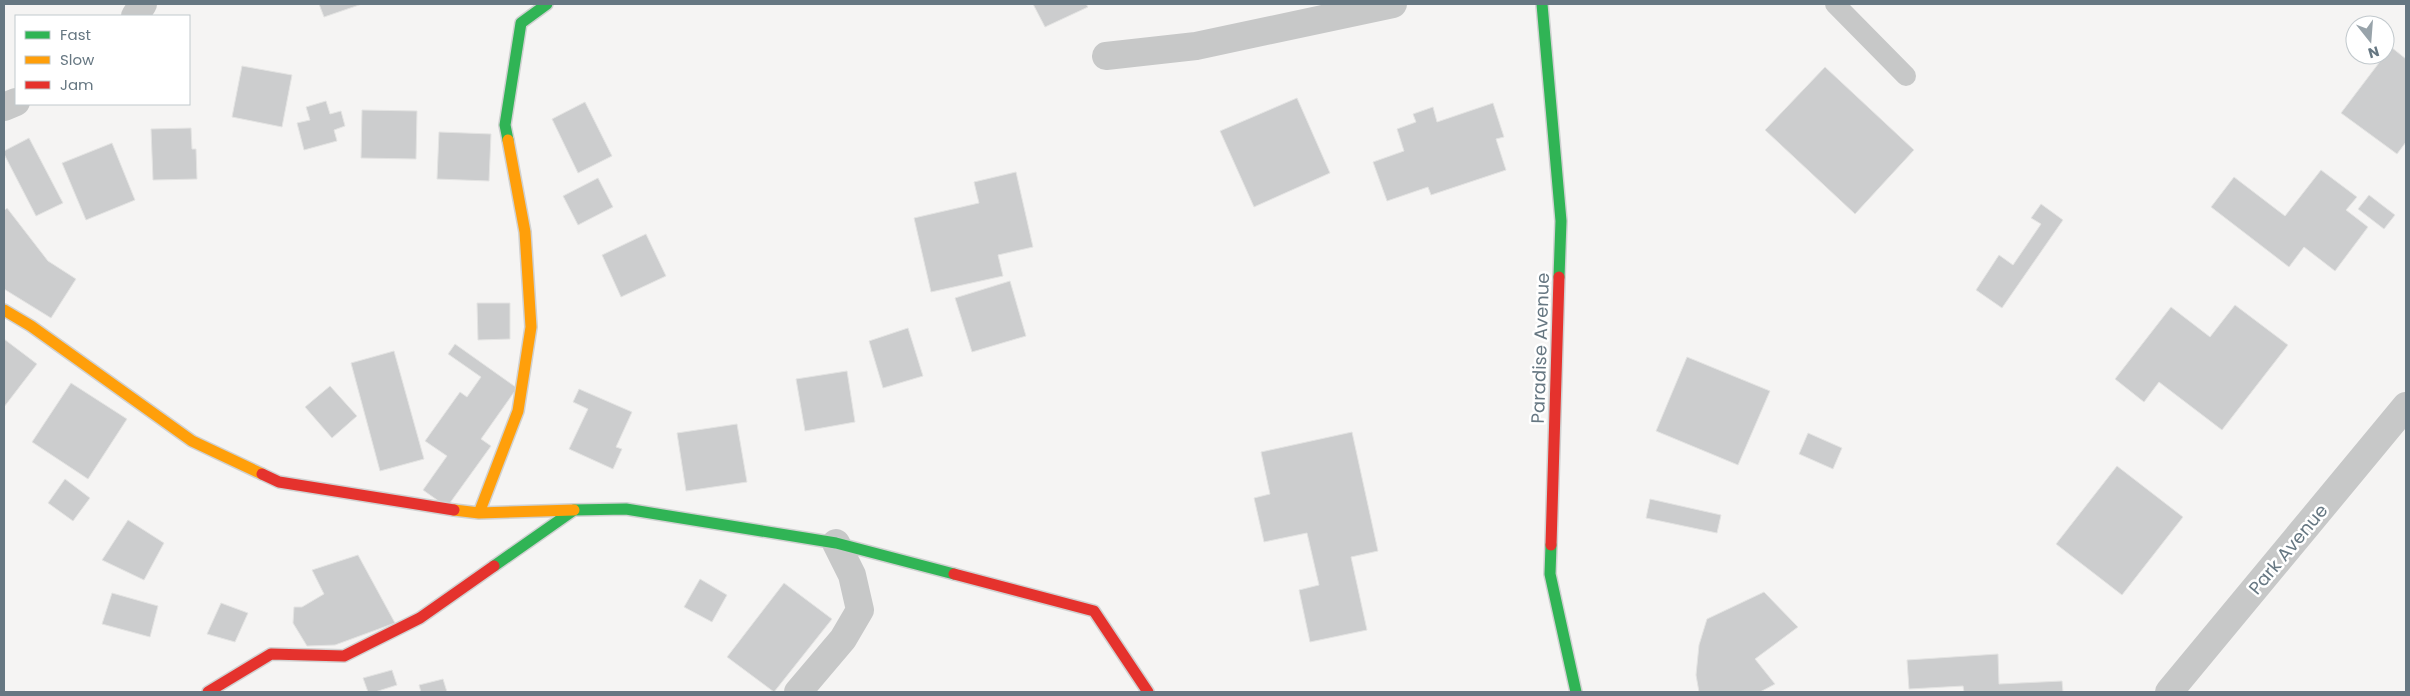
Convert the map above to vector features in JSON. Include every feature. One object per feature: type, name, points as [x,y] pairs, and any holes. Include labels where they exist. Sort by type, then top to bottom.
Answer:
[{"type":"street","points":[[136,15],[144,4]]},
{"type":"street","points":[[479,513],[518,411],[531,328],[525,232],[505,125],[521,23],[547,4]]},
{"type":"street","points":[[1106,56],[1196,46],[1393,4]]},
{"type":"street","name":"Paradise Avenue","points":[[1542,4],[1561,221],[1550,574],[1576,692]]},
{"type":"street","points":[[4,310],[31,326],[192,441],[278,482],[441,509],[479,513],[626,509],[836,543],[1094,611],[1148,692]]},
{"type":"street","name":"Park Avenue","points":[[2169,692],[2406,406]]},
{"type":"street","points":[[208,692],[272,654],[344,656],[420,618],[574,510]]},
{"type":"street","points":[[798,692],[843,639],[860,610],[852,575],[836,543]]},
{"type":"lane","points":[[1835,4],[1906,76]]},
{"type":"building","points":[[319,4],[362,4],[324,17]]},
{"type":"building","points":[[1033,4],[1086,4],[1088,7],[1045,27]]},
{"type":"building","points":[[2395,50],[2406,59],[2406,142],[2397,154],[2341,113],[2377,65],[2395,65]]},
{"type":"building","points":[[242,66],[292,75],[282,127],[232,117]]},
{"type":"building","points":[[1825,67],[1914,150],[1855,214],[1765,130]]},
{"type":"building","points":[[1297,98],[1330,173],[1254,207],[1220,131]]},
{"type":"building","points":[[326,101],[330,114],[341,111],[345,126],[334,130],[337,141],[304,150],[297,123],[310,120],[306,107]]},
{"type":"building","points":[[585,102],[612,156],[578,173],[552,119]]},
{"type":"building","points":[[1493,103],[1504,137],[1496,139],[1506,170],[1431,195],[1428,187],[1387,201],[1373,162],[1404,151],[1397,129],[1416,122],[1413,114],[1433,107],[1437,122]]},
{"type":"building","points":[[362,110],[417,111],[416,159],[361,158]]},
{"type":"building","points":[[191,128],[192,149],[196,149],[197,179],[153,180],[151,129]]},
{"type":"building","points":[[439,132],[491,134],[489,181],[437,179]]},
{"type":"building","points":[[29,138],[63,203],[36,216],[4,154],[4,151]]},
{"type":"building","points":[[112,143],[135,200],[86,220],[62,163]]},
{"type":"building","points":[[2321,170],[2357,197],[2346,210],[2368,227],[2335,271],[2304,247],[2289,267],[2211,207],[2234,177],[2285,216]]},
{"type":"building","points":[[1016,172],[1033,247],[998,255],[1003,276],[931,292],[914,218],[979,203],[974,182]]},
{"type":"building","points":[[598,178],[613,207],[578,225],[563,196]]},
{"type":"building","points":[[2369,195],[2395,215],[2384,229],[2358,209]]},
{"type":"building","points":[[2041,204],[2063,220],[2002,308],[1976,290],[1999,255],[2013,265],[2041,224],[2031,218]]},
{"type":"building","points":[[7,208],[48,261],[76,279],[51,318],[4,289],[4,211]]},
{"type":"building","points":[[646,234],[666,276],[621,297],[602,255]]},
{"type":"building","points":[[1010,281],[1026,336],[972,352],[955,298]]},
{"type":"building","points":[[477,303],[510,303],[510,339],[478,340]]},
{"type":"building","points":[[2235,305],[2288,345],[2222,430],[2159,382],[2144,402],[2115,379],[2171,307],[2210,337]]},
{"type":"building","points":[[908,328],[923,376],[883,388],[869,341]]},
{"type":"building","points":[[4,339],[37,364],[4,407]]},
{"type":"building","points":[[455,344],[517,388],[481,439],[491,446],[447,507],[423,490],[447,456],[425,441],[460,392],[467,397],[481,377],[448,354]]},
{"type":"building","points":[[394,351],[424,459],[380,471],[351,363]]},
{"type":"building","points":[[1687,357],[1770,391],[1738,465],[1656,431]]},
{"type":"building","points":[[847,371],[855,422],[805,431],[796,379]]},
{"type":"building","points":[[71,383],[127,419],[88,479],[32,442]]},
{"type":"building","points":[[330,386],[357,416],[332,438],[305,407]]},
{"type":"building","points":[[579,389],[632,412],[616,447],[622,449],[613,469],[569,449],[588,409],[573,402]]},
{"type":"building","points":[[737,424],[747,482],[686,491],[677,433]]},
{"type":"building","points":[[1352,432],[1378,551],[1351,557],[1367,630],[1310,642],[1299,590],[1319,585],[1307,533],[1264,542],[1254,498],[1270,494],[1261,452]]},
{"type":"building","points":[[1808,433],[1842,448],[1833,469],[1799,454]]},
{"type":"building","points":[[2117,466],[2183,517],[2122,595],[2056,544]]},
{"type":"building","points":[[65,479],[90,498],[73,521],[48,503]]},
{"type":"building","points":[[1650,499],[1721,515],[1717,533],[1646,518]]},
{"type":"building","points":[[128,520],[164,543],[144,580],[102,560]]},
{"type":"building","points":[[358,555],[395,623],[335,645],[307,646],[293,623],[294,607],[302,607],[324,594],[312,570]]},
{"type":"building","points":[[700,579],[727,595],[712,622],[684,607]]},
{"type":"building","points":[[784,583],[832,619],[774,692],[727,657]]},
{"type":"building","points":[[1764,592],[1798,627],[1755,659],[1775,684],[1760,692],[1699,692],[1696,675],[1699,645],[1707,619]]},
{"type":"building","points":[[112,593],[158,606],[150,637],[102,624]]},
{"type":"building","points":[[221,603],[248,613],[235,642],[207,634]]},
{"type":"building","points":[[1998,654],[1999,684],[2062,681],[2063,692],[1964,692],[1963,686],[1909,689],[1907,660]]},
{"type":"building","points":[[392,670],[397,685],[375,692],[368,692],[363,678]]},
{"type":"building","points":[[443,679],[447,692],[421,692],[419,685]]},
{"type":"traffic: fast","points":[[508,140],[505,125],[521,23],[547,4]]},
{"type":"traffic: fast","points":[[1542,4],[1561,221],[1559,277]]},
{"type":"traffic: fast","points":[[494,566],[574,510],[626,509],[836,543],[954,574]]},
{"type":"traffic: fast","points":[[1551,545],[1550,574],[1576,692]]},
{"type":"traffic: slow","points":[[479,513],[518,411],[531,327],[525,232],[508,140]]},
{"type":"traffic: slow","points":[[4,310],[31,326],[192,441],[262,474]]},
{"type":"traffic: slow","points":[[454,510],[479,513],[574,510]]},
{"type":"traffic: jam","points":[[1551,545],[1559,277]]},
{"type":"traffic: jam","points":[[262,474],[279,482],[454,510]]},
{"type":"traffic: jam","points":[[208,692],[271,654],[344,656],[420,618],[494,566]]},
{"type":"traffic: jam","points":[[954,574],[1094,611],[1148,692]]}]
